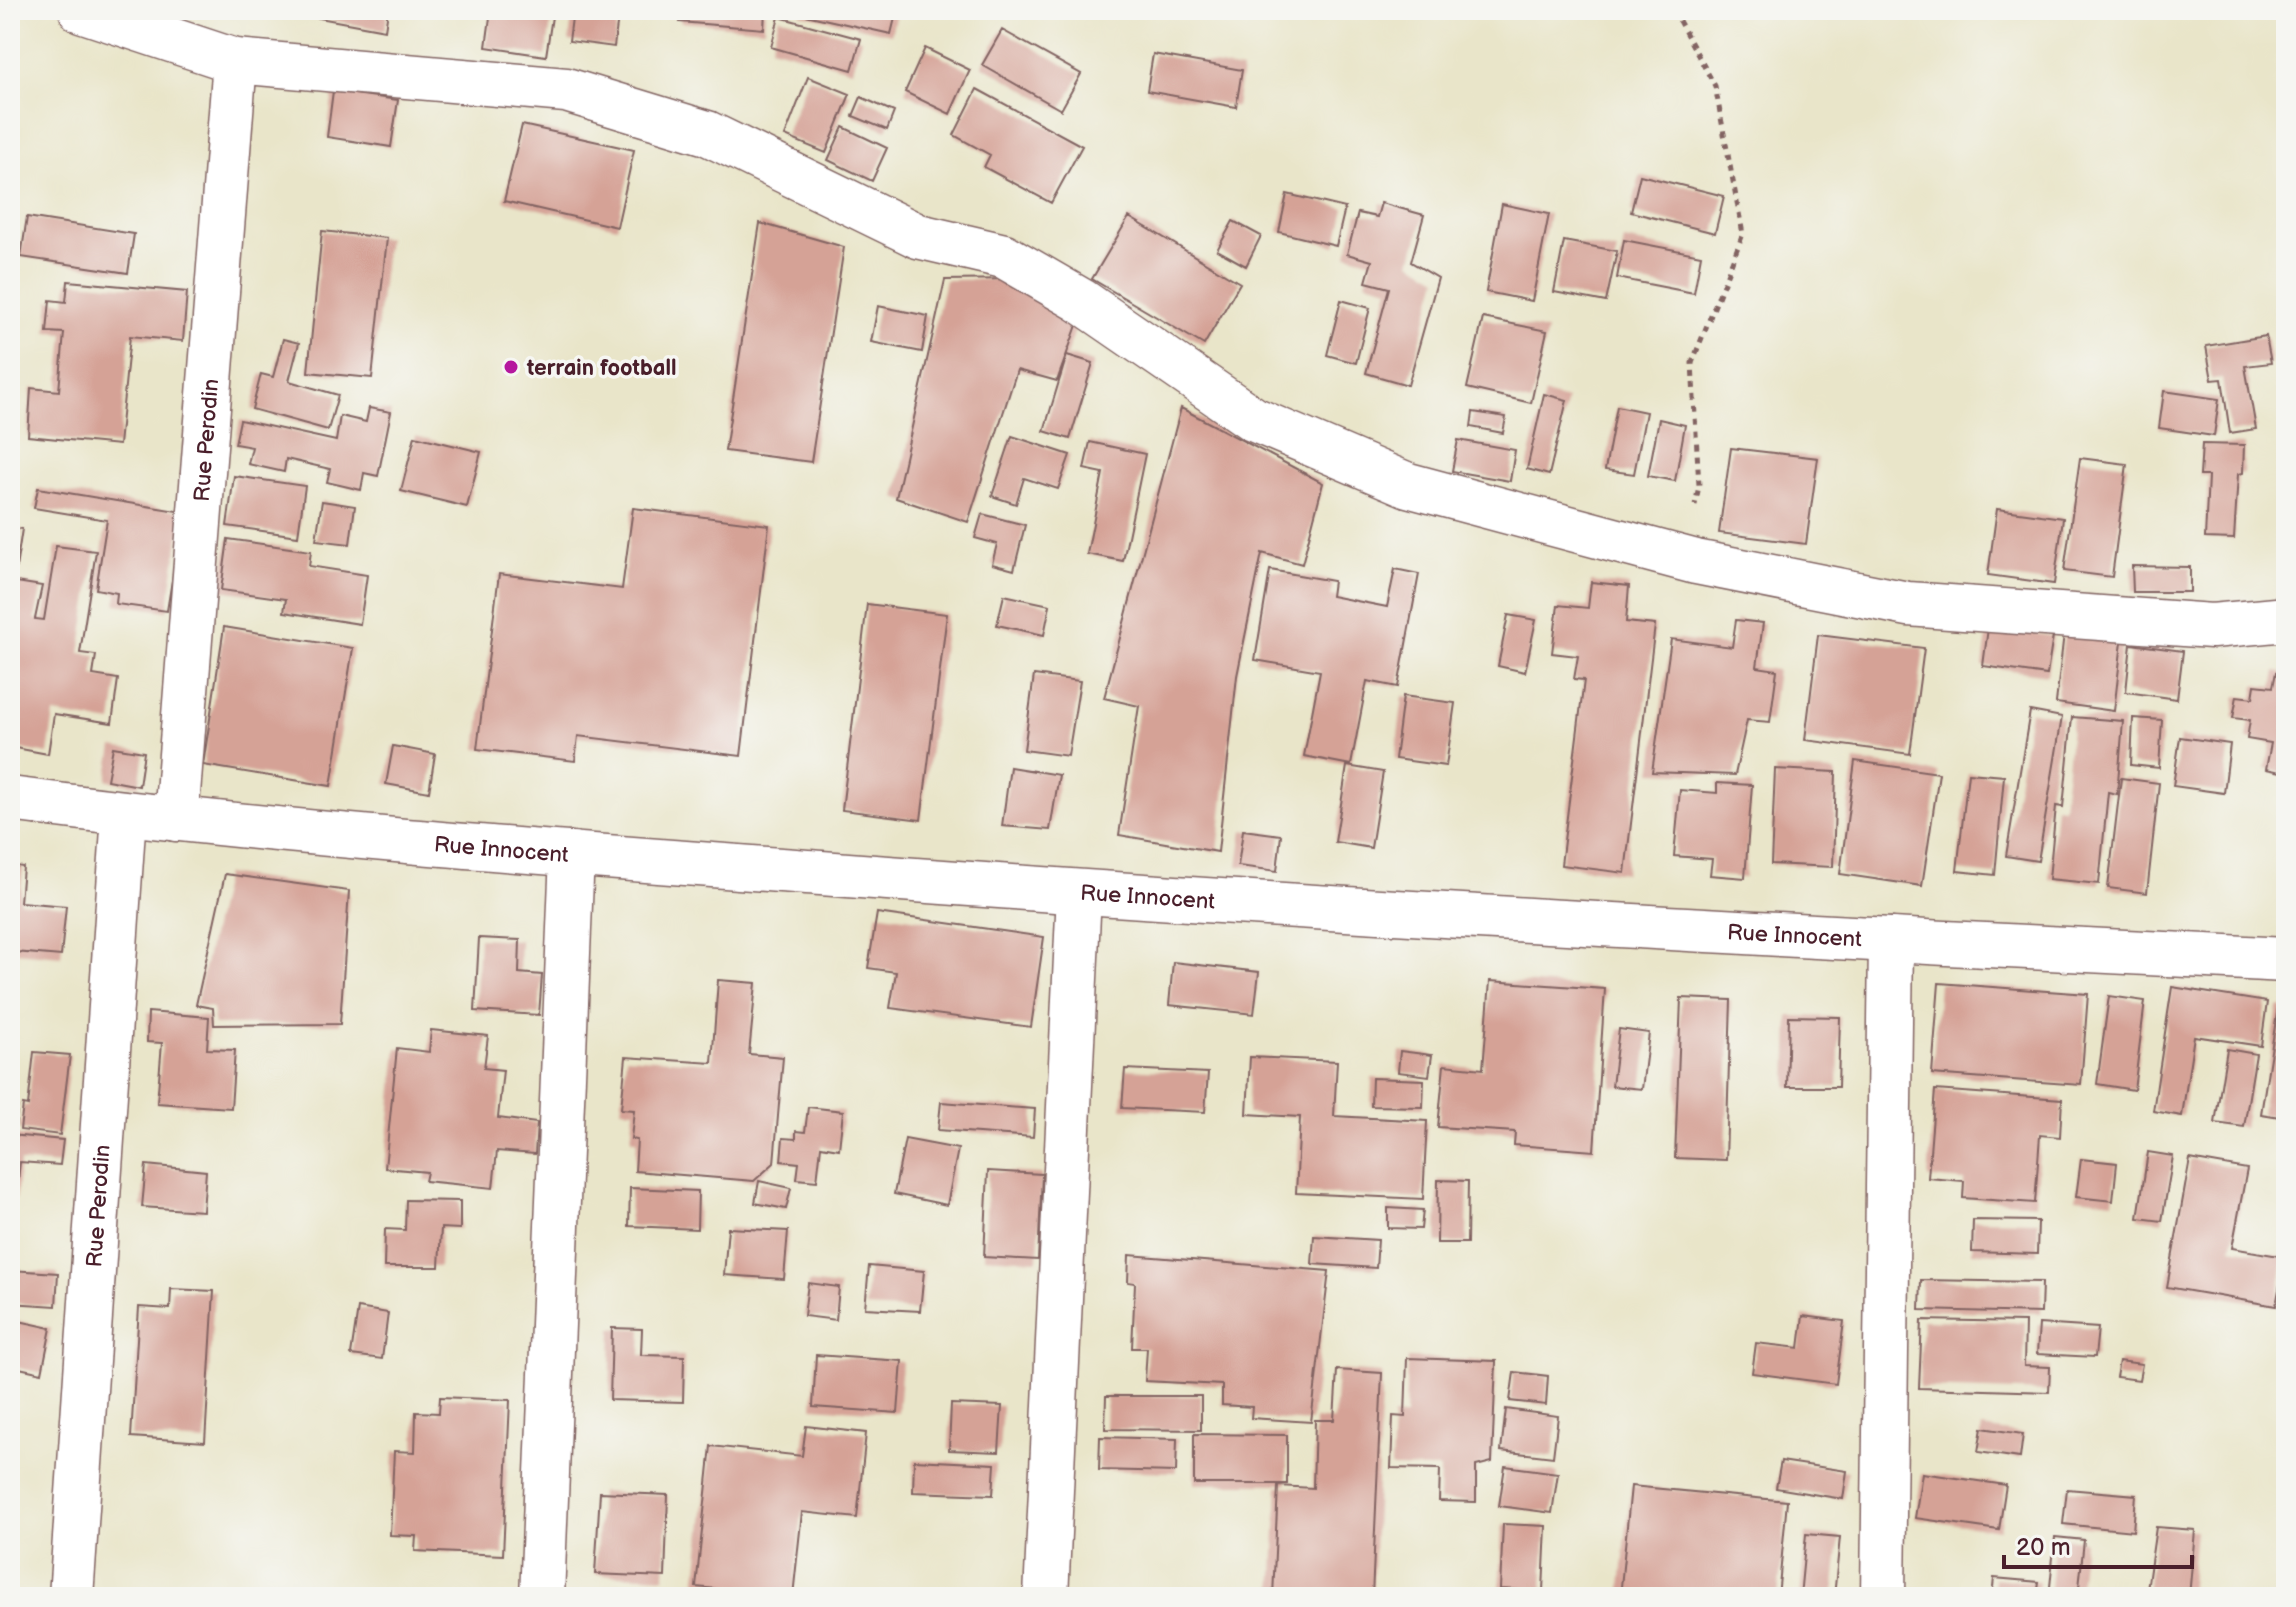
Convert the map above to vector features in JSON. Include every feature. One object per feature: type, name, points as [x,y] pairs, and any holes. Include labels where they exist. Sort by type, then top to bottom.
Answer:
[{"type":"street","points":[[81,10],[235,61],[566,90],[707,133],[918,236],[1004,256],[1080,300],[1253,419],[1408,485],[1696,562],[1908,604],[2212,626],[2286,619]]},
{"type":"street","name":"Rue Perodin","points":[[176,819],[235,61]]},
{"type":"street","name":"Rue Innocent","points":[[10,799],[124,814],[572,854],[1079,893],[2286,960]]},
{"type":"street","name":"Rue Perodin","points":[[71,1597],[124,814]]},
{"type":"street","points":[[542,1597],[572,854]]},
{"type":"street","points":[[1046,1597],[1079,893]]},
{"type":"street","points":[[1883,1597],[1891,940]]},
{"type":"path","points":[[1673,10],[1715,86],[1743,234],[1692,363],[1699,486],[1694,508],[1696,562]]},
{"type":"building","points":[[304,10],[388,10],[385,30],[303,15]]},
{"type":"building","points":[[491,10],[553,10],[546,56],[486,47]]},
{"type":"building","points":[[573,10],[619,10],[614,47],[569,41]]},
{"type":"building","points":[[682,10],[765,10],[764,29],[680,22]]},
{"type":"building","points":[[802,10],[897,10],[891,34],[801,14]]},
{"type":"building","points":[[779,17],[861,39],[852,70],[771,47]]},
{"type":"building","points":[[1002,30],[1081,74],[1061,110],[982,65]]},
{"type":"building","points":[[925,48],[970,70],[950,114],[905,92]]},
{"type":"building","points":[[1153,54],[1242,70],[1236,107],[1147,91]]},
{"type":"building","points":[[808,77],[850,94],[826,153],[785,136]]},
{"type":"building","points":[[977,89],[1082,146],[1051,203],[984,167],[990,155],[954,135]]},
{"type":"building","points":[[333,91],[398,100],[391,147],[327,137]]},
{"type":"building","points":[[861,97],[894,112],[887,130],[853,116]]},
{"type":"building","points":[[522,125],[634,150],[617,227],[504,201]]},
{"type":"building","points":[[843,127],[887,148],[872,181],[828,160]]},
{"type":"building","points":[[1640,175],[1724,196],[1715,233],[1631,212]]},
{"type":"building","points":[[1287,194],[1345,208],[1336,246],[1279,232]]},
{"type":"building","points":[[1381,203],[1424,215],[1411,262],[1438,278],[1408,385],[1366,373],[1389,288],[1366,282],[1372,261],[1347,254],[1358,213],[1377,217]]},
{"type":"building","points":[[1502,204],[1549,214],[1532,301],[1486,292]]},
{"type":"building","points":[[27,217],[134,234],[128,273],[21,257]]},
{"type":"building","points":[[1129,217],[1240,283],[1204,345],[1092,279]]},
{"type":"building","points":[[1233,221],[1261,236],[1246,266],[1217,250]]},
{"type":"building","points":[[760,223],[844,247],[811,462],[725,451]]},
{"type":"building","points":[[322,231],[387,238],[372,378],[308,372]]},
{"type":"building","points":[[1624,240],[1701,255],[1694,293],[1617,278]]},
{"type":"building","points":[[1564,241],[1617,251],[1606,302],[1554,292]]},
{"type":"building","points":[[1015,279],[1081,314],[1057,381],[1017,370],[968,522],[896,498],[945,280]]},
{"type":"building","points":[[68,281],[187,292],[183,341],[130,336],[119,445],[28,436],[31,388],[59,391],[64,333],[47,332],[50,300],[66,302]]},
{"type":"building","points":[[1341,300],[1370,308],[1356,363],[1327,355]]},
{"type":"building","points":[[878,306],[928,316],[922,352],[871,342]]},
{"type":"building","points":[[1483,318],[1547,331],[1531,403],[1467,388]]},
{"type":"building","points":[[2266,336],[2271,363],[2245,366],[2256,429],[2230,433],[2222,379],[2212,380],[2206,346]]},
{"type":"building","points":[[283,339],[299,343],[289,381],[338,395],[328,430],[252,409],[261,374],[273,377]]},
{"type":"building","points":[[1067,355],[1093,363],[1070,439],[1044,431]]},
{"type":"building","points":[[2164,391],[2219,399],[2214,436],[2159,428]]},
{"type":"building","points":[[1544,394],[1567,400],[1549,475],[1527,469]]},
{"type":"building","points":[[1617,406],[1646,412],[1634,474],[1605,470]]},
{"type":"building","points":[[369,408],[391,412],[378,476],[364,473],[361,490],[327,482],[330,469],[286,459],[284,472],[248,464],[252,447],[235,444],[240,420],[336,441],[340,416],[366,422]]},
{"type":"building","points":[[1181,408],[1323,483],[1302,564],[1262,553],[1237,676],[1218,852],[1119,835],[1139,706],[1104,698]]},
{"type":"building","points":[[1473,412],[1506,417],[1503,433],[1471,427]]},
{"type":"building","points":[[1659,419],[1685,425],[1675,481],[1648,476]]},
{"type":"building","points":[[415,436],[481,452],[467,507],[401,491]]},
{"type":"building","points":[[1012,436],[1070,455],[1058,489],[1024,478],[1016,504],[992,496]]},
{"type":"building","points":[[1458,440],[1515,450],[1510,481],[1452,471]]},
{"type":"building","points":[[1090,442],[1145,454],[1123,561],[1087,554],[1103,473],[1084,469]]},
{"type":"building","points":[[2202,444],[2244,445],[2243,473],[2238,474],[2234,539],[2205,538],[2208,476],[2200,476]]},
{"type":"building","points":[[1731,448],[1818,458],[1806,544],[1719,533]]},
{"type":"building","points":[[2080,458],[2127,464],[2112,577],[2064,571]]},
{"type":"building","points":[[234,476],[305,486],[298,536],[227,526]]},
{"type":"building","points":[[38,488],[183,512],[167,611],[116,604],[117,593],[96,589],[107,520],[34,508]]},
{"type":"building","points":[[322,501],[355,506],[350,544],[316,540]]},
{"type":"building","points":[[633,508],[769,525],[741,756],[578,736],[575,761],[477,749],[499,574],[622,589]]},
{"type":"building","points":[[1997,509],[2063,518],[2054,584],[1988,575]]},
{"type":"building","points":[[982,514],[1025,525],[1014,570],[992,564],[997,544],[975,538]]},
{"type":"building","points":[[10,527],[22,529],[16,568],[10,567]]},
{"type":"building","points":[[228,539],[311,551],[309,566],[367,575],[360,624],[284,612],[286,599],[221,590]]},
{"type":"building","points":[[56,546],[96,551],[80,653],[96,655],[93,675],[118,679],[112,723],[54,714],[48,754],[10,747],[10,581],[42,586],[35,619],[44,620]]},
{"type":"building","points":[[2132,566],[2190,567],[2190,592],[2133,592]]},
{"type":"building","points":[[1395,569],[1419,574],[1398,687],[1367,681],[1351,765],[1304,756],[1320,671],[1255,660],[1270,570],[1333,581],[1331,596],[1387,607]]},
{"type":"building","points":[[1591,582],[1629,586],[1626,622],[1655,625],[1625,873],[1561,865],[1584,680],[1574,679],[1578,656],[1552,653],[1558,605],[1588,608]]},
{"type":"building","points":[[1004,595],[1050,605],[1044,635],[997,625]]},
{"type":"building","points":[[867,604],[947,614],[921,820],[842,810]]},
{"type":"building","points":[[1508,615],[1536,620],[1525,672],[1498,666]]},
{"type":"building","points":[[1736,620],[1763,623],[1757,667],[1777,670],[1770,722],[1747,720],[1735,775],[1652,772],[1671,639],[1732,647]]},
{"type":"building","points":[[224,627],[353,648],[331,786],[203,765]]},
{"type":"building","points":[[1988,628],[2053,636],[2047,675],[1983,666]]},
{"type":"building","points":[[2064,633],[2122,641],[2114,711],[2056,703]]},
{"type":"building","points":[[1818,635],[1924,648],[1910,754],[1805,740]]},
{"type":"building","points":[[2131,644],[2183,651],[2177,699],[2126,692]]},
{"type":"building","points":[[2276,672],[2286,673],[2286,773],[2266,769],[2271,743],[2247,739],[2250,720],[2233,718],[2237,696],[2253,698],[2255,685],[2273,687]]},
{"type":"building","points":[[1034,675],[1080,681],[1068,756],[1024,750]]},
{"type":"building","points":[[1403,696],[1455,703],[1446,766],[1395,759]]},
{"type":"building","points":[[2030,711],[2062,717],[2038,861],[2006,856]]},
{"type":"building","points":[[2072,717],[2123,721],[2117,794],[2108,792],[2099,884],[2049,879],[2056,806],[2063,807]]},
{"type":"building","points":[[2133,718],[2162,720],[2159,768],[2131,765]]},
{"type":"building","points":[[2180,737],[2230,744],[2224,793],[2173,786]]},
{"type":"building","points":[[393,746],[435,754],[429,792],[386,784]]},
{"type":"building","points":[[113,747],[144,752],[139,786],[107,780]]},
{"type":"building","points":[[1855,761],[1939,773],[1922,886],[1840,874]]},
{"type":"building","points":[[1347,766],[1383,772],[1371,848],[1335,842]]},
{"type":"building","points":[[1010,767],[1059,775],[1050,830],[1002,826]]},
{"type":"building","points":[[1775,769],[1836,772],[1833,867],[1771,864]]},
{"type":"building","points":[[1968,773],[2004,776],[1995,875],[1957,871]]},
{"type":"building","points":[[2121,778],[2159,783],[2147,893],[2108,888]]},
{"type":"building","points":[[1717,783],[1752,785],[1745,878],[1710,875],[1712,859],[1674,856],[1680,790],[1717,793]]},
{"type":"building","points":[[1243,830],[1281,835],[1277,871],[1238,866]]},
{"type":"building","points":[[10,865],[23,867],[20,902],[66,906],[61,956],[15,952],[16,941],[10,940]]},
{"type":"building","points":[[225,874],[349,891],[340,1024],[214,1025],[213,1008],[196,1005]]},
{"type":"building","points":[[877,913],[1044,937],[1031,1027],[890,1008],[896,972],[868,968]]},
{"type":"building","points":[[479,938],[520,940],[519,973],[542,975],[539,1015],[475,1011]]},
{"type":"building","points":[[1173,962],[1259,972],[1254,1014],[1169,1005]]},
{"type":"building","points":[[718,980],[756,983],[749,1054],[783,1057],[774,1163],[754,1181],[635,1171],[637,1140],[631,1139],[634,1110],[621,1109],[626,1057],[712,1063]]},
{"type":"building","points":[[1490,981],[1605,989],[1594,1151],[1514,1145],[1515,1132],[1438,1127],[1444,1065],[1483,1069]]},
{"type":"building","points":[[1939,983],[2088,994],[2081,1085],[1932,1074]]},
{"type":"building","points":[[2172,987],[2267,1002],[2261,1046],[2194,1036],[2182,1116],[2153,1111]]},
{"type":"building","points":[[2109,996],[2145,1001],[2134,1090],[2097,1084]]},
{"type":"building","points":[[1681,998],[1731,1000],[1726,1160],[1675,1158]]},
{"type":"building","points":[[2278,1007],[2286,1008],[2286,1118],[2261,1114]]},
{"type":"building","points":[[148,1012],[209,1017],[207,1049],[235,1050],[231,1108],[157,1103],[162,1043],[147,1042]]},
{"type":"building","points":[[1789,1016],[1840,1017],[1838,1087],[1787,1087]]},
{"type":"building","points":[[1619,1029],[1649,1033],[1642,1089],[1612,1086]]},
{"type":"building","points":[[431,1030],[488,1036],[484,1068],[503,1070],[498,1118],[537,1123],[535,1154],[497,1151],[493,1188],[425,1181],[427,1172],[385,1168],[397,1048],[429,1052]]},
{"type":"building","points":[[2227,1049],[2256,1054],[2244,1127],[2215,1123]]},
{"type":"building","points":[[1400,1051],[1432,1055],[1429,1076],[1398,1072]]},
{"type":"building","points":[[34,1052],[70,1055],[60,1135],[20,1130],[23,1105],[28,1106]]},
{"type":"building","points":[[1250,1057],[1337,1061],[1334,1116],[1427,1121],[1423,1199],[1296,1193],[1300,1117],[1247,1114]]},
{"type":"building","points":[[1125,1069],[1208,1073],[1205,1112],[1122,1108]]},
{"type":"building","points":[[1372,1078],[1424,1080],[1423,1107],[1371,1106]]},
{"type":"building","points":[[1935,1090],[2062,1099],[2060,1137],[2040,1135],[2035,1203],[1963,1198],[1964,1181],[1928,1178]]},
{"type":"building","points":[[10,1101],[18,1102],[15,1129],[10,1129]]},
{"type":"building","points":[[941,1102],[1035,1109],[1033,1137],[938,1130]]},
{"type":"building","points":[[808,1107],[843,1111],[839,1149],[821,1146],[817,1181],[797,1179],[799,1163],[781,1161],[783,1138],[796,1139],[796,1131],[805,1132]]},
{"type":"building","points":[[10,1135],[63,1140],[60,1165],[20,1162],[16,1199],[10,1199]]},
{"type":"building","points":[[905,1139],[958,1149],[947,1205],[894,1194]]},
{"type":"building","points":[[2148,1152],[2173,1156],[2162,1221],[2138,1218]]},
{"type":"building","points":[[2081,1159],[2117,1163],[2113,1201],[2076,1197]]},
{"type":"building","points":[[2190,1159],[2247,1169],[2232,1248],[2285,1257],[2276,1306],[2167,1287]]},
{"type":"building","points":[[146,1165],[206,1171],[203,1211],[142,1207]]},
{"type":"building","points":[[988,1171],[1042,1174],[1038,1260],[984,1257]]},
{"type":"building","points":[[1438,1180],[1468,1181],[1467,1243],[1437,1243]]},
{"type":"building","points":[[759,1181],[791,1188],[786,1209],[755,1203]]},
{"type":"building","points":[[630,1188],[698,1191],[697,1229],[629,1226]]},
{"type":"building","points":[[406,1200],[460,1201],[460,1229],[441,1228],[439,1267],[384,1267],[385,1229],[405,1230]]},
{"type":"building","points":[[1388,1208],[1423,1210],[1421,1229],[1388,1228]]},
{"type":"building","points":[[1973,1220],[2038,1221],[2037,1254],[1972,1252]]},
{"type":"building","points":[[728,1228],[788,1231],[784,1279],[724,1275]]},
{"type":"building","points":[[1314,1236],[1378,1240],[1376,1268],[1312,1264]]},
{"type":"building","points":[[1129,1255],[1329,1271],[1311,1422],[1251,1418],[1252,1407],[1222,1405],[1222,1385],[1145,1381],[1147,1348],[1132,1348],[1135,1283],[1128,1282]]},
{"type":"building","points":[[869,1266],[924,1271],[920,1311],[865,1308]]},
{"type":"building","points":[[10,1270],[58,1273],[56,1306],[10,1303]]},
{"type":"building","points":[[1921,1280],[2042,1282],[2041,1313],[1920,1310]]},
{"type":"building","points":[[808,1283],[839,1287],[836,1320],[804,1316]]},
{"type":"building","points":[[171,1289],[214,1291],[205,1442],[131,1437],[139,1307],[170,1309]]},
{"type":"building","points":[[358,1308],[388,1313],[382,1359],[351,1355]]},
{"type":"building","points":[[1803,1316],[1844,1321],[1836,1384],[1752,1373],[1756,1343],[1799,1348]]},
{"type":"building","points":[[10,1319],[51,1328],[42,1373],[10,1366]]},
{"type":"building","points":[[1922,1320],[2025,1322],[2024,1366],[2050,1367],[2049,1392],[1919,1388]]},
{"type":"building","points":[[2039,1324],[2098,1328],[2095,1357],[2037,1354]]},
{"type":"building","points":[[612,1328],[642,1329],[641,1355],[684,1356],[683,1402],[610,1400]]},
{"type":"building","points":[[816,1355],[902,1361],[898,1413],[813,1407]]},
{"type":"building","points":[[1407,1358],[1496,1361],[1492,1462],[1476,1466],[1476,1502],[1439,1501],[1440,1469],[1391,1468],[1393,1416],[1405,1417]]},
{"type":"building","points":[[2119,1361],[2142,1364],[2139,1380],[2116,1377]]},
{"type":"building","points":[[1337,1370],[1382,1373],[1372,1597],[1273,1597],[1278,1486],[1313,1488],[1315,1420],[1334,1420]]},
{"type":"building","points":[[1514,1372],[1548,1376],[1546,1405],[1510,1401]]},
{"type":"building","points":[[1106,1396],[1201,1396],[1201,1430],[1105,1429]]},
{"type":"building","points":[[440,1397],[510,1400],[503,1555],[415,1551],[416,1536],[390,1535],[394,1451],[415,1452],[416,1412],[439,1413]]},
{"type":"building","points":[[951,1404],[1002,1406],[999,1452],[949,1450]]},
{"type":"building","points":[[1506,1409],[1558,1416],[1553,1457],[1501,1451]]},
{"type":"building","points":[[806,1426],[866,1433],[857,1518],[802,1512],[793,1596],[696,1587],[711,1446],[802,1456]]},
{"type":"building","points":[[1982,1428],[2023,1434],[2020,1458],[1978,1452]]},
{"type":"building","points":[[1194,1434],[1287,1435],[1287,1484],[1194,1484]]},
{"type":"building","points":[[1100,1437],[1177,1439],[1176,1472],[1099,1470]]},
{"type":"building","points":[[914,1460],[995,1464],[993,1495],[913,1492]]},
{"type":"building","points":[[1781,1461],[1847,1471],[1843,1499],[1776,1488]]},
{"type":"building","points":[[1505,1466],[1558,1473],[1552,1513],[1499,1506]]},
{"type":"building","points":[[1922,1473],[2006,1485],[1999,1530],[1915,1518]]},
{"type":"building","points":[[1631,1486],[1787,1501],[1778,1597],[1620,1597]]},
{"type":"building","points":[[2067,1489],[2136,1495],[2133,1531],[2063,1524]]},
{"type":"building","points":[[600,1492],[668,1495],[665,1577],[595,1574]]},
{"type":"building","points":[[1503,1524],[1546,1526],[1543,1591],[1500,1589]]},
{"type":"building","points":[[2156,1527],[2195,1530],[2189,1597],[2146,1597]]},
{"type":"building","points":[[1806,1534],[1840,1537],[1834,1597],[1800,1597]]},
{"type":"building","points":[[2055,1537],[2084,1540],[2078,1597],[2049,1597]]},
{"type":"building","points":[[1994,1578],[2039,1582],[2037,1597],[1992,1597]]},
{"type":"building","points":[[2106,1588],[2131,1592],[2131,1597],[2104,1597]]},
{"type":"place","name":"terrain football","points":[[511,367]]}]
